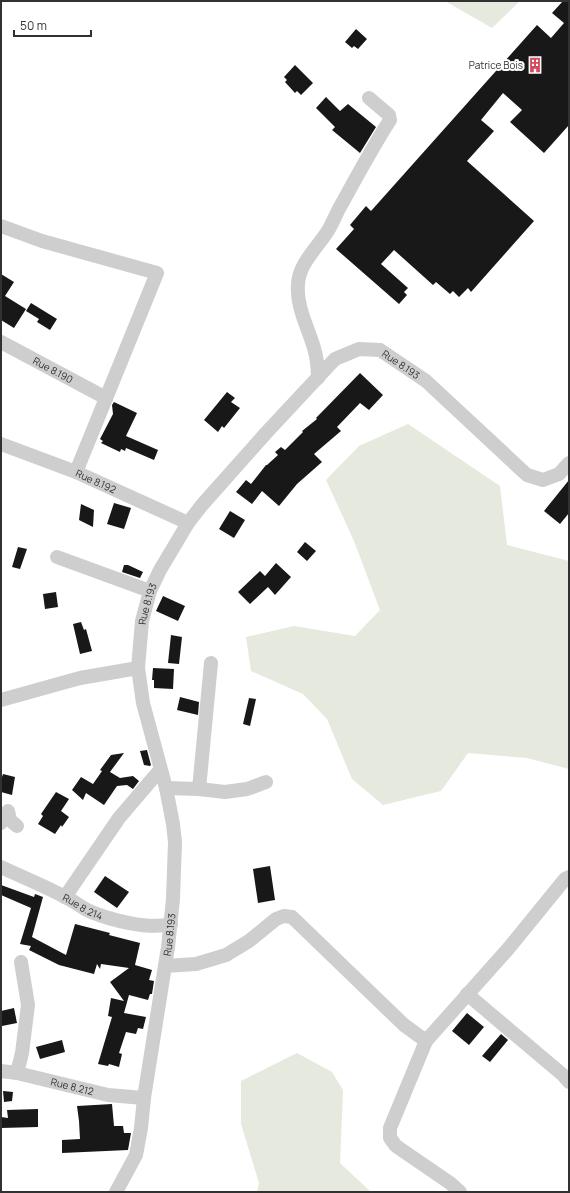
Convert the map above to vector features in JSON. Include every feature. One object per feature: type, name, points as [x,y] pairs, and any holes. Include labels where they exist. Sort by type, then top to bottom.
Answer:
[{"type":"street","points":[[318,378],[318,364],[315,349],[304,320],[298,295],[298,282],[301,270],[309,256],[330,229],[350,189],[390,120],[389,115],[369,98]]},
{"type":"street","points":[[1,226],[42,241],[157,273],[76,472]]},
{"type":"street","name":"Rue 8.190","points":[[1,342],[106,398]]},
{"type":"street","name":"Rue 8.193","points":[[116,1192],[136,1155],[141,1128],[144,1098],[171,924],[175,842],[166,788],[143,703],[138,668],[142,621],[150,591],[160,570],[188,523],[202,505],[266,433],[335,359],[359,349],[380,350],[426,381],[527,476],[543,480],[559,474],[569,463]]},
{"type":"street","name":"Rue 8.192","points":[[1,444],[76,472],[188,523]]},
{"type":"street","points":[[57,556],[150,591]]},
{"type":"street","points":[[199,789],[210,663]]},
{"type":"street","points":[[1,700],[80,678],[138,668]]},
{"type":"street","points":[[65,897],[119,818],[160,770]]},
{"type":"street","points":[[166,788],[199,789],[225,792],[247,789],[266,782]]},
{"type":"street","points":[[1,823],[8,811],[10,820],[17,826]]},
{"type":"street","name":"Rue 8.214","points":[[1,867],[65,897],[89,911],[110,919],[143,925],[163,926],[171,924]]},
{"type":"street","points":[[460,1192],[450,1183],[396,1146],[390,1138],[390,1128],[426,1041],[508,949],[565,879],[569,877]]},
{"type":"street","points":[[165,966],[196,964],[226,955],[249,942],[276,919],[284,916],[292,917],[404,1025],[426,1041]]},
{"type":"street","points":[[17,1073],[22,1054],[28,1006],[21,962]]},
{"type":"street","points":[[467,994],[567,1075]]},
{"type":"street","name":"Rue 8.212","points":[[1,1071],[17,1073],[108,1095],[144,1098]]},
{"type":"shaded area","points":[[445,1],[520,1],[492,28]]},
{"type":"shaded area","points":[[408,424],[500,486],[507,545],[569,561],[569,769],[527,758],[468,753],[441,791],[383,805],[352,779],[327,719],[303,694],[251,671],[246,637],[294,626],[355,636],[380,610],[354,541],[326,480],[359,446]]},
{"type":"shaded area","points":[[297,1053],[332,1072],[343,1090],[340,1163],[371,1192],[257,1192],[259,1183],[241,1124],[241,1081]]},
{"type":"building","points":[[563,1],[569,1],[569,125],[544,153],[510,122],[522,110],[503,93],[481,120],[494,131],[467,161],[534,221],[471,292],[468,288],[459,297],[453,291],[450,294],[436,282],[433,285],[394,250],[381,264],[408,288],[404,292],[407,295],[399,304],[336,249],[354,229],[350,225],[366,206],[371,211],[537,25],[551,38],[564,23],[552,13]]},
{"type":"building","points":[[356,29],[367,39],[358,49],[354,46],[352,48],[345,42]]},
{"type":"building","points":[[295,65],[313,83],[301,95],[297,91],[295,93],[285,82],[287,80],[284,77]]},
{"type":"building","points":[[326,97],[340,111],[348,104],[376,127],[360,153],[332,130],[335,127],[316,108]]},
{"type":"building","points":[[1,274],[14,282],[5,296],[26,309],[14,328],[1,320]]},
{"type":"building","points":[[31,303],[57,319],[50,330],[37,322],[39,319],[26,311]]},
{"type":"building","points":[[360,373],[383,395],[369,410],[360,403],[337,427],[341,431],[314,454],[322,462],[297,484],[279,506],[262,491],[252,504],[236,492],[246,480],[251,484],[266,465],[278,455],[275,452],[281,447],[285,450],[303,432],[302,431],[317,419],[316,418]]},
{"type":"building","points":[[227,392],[235,398],[231,402],[240,408],[224,428],[222,426],[218,432],[204,420]]},
{"type":"building","points":[[114,402],[137,413],[126,436],[158,450],[154,460],[126,448],[125,451],[121,449],[120,452],[101,443],[103,441],[100,439],[113,414],[112,405]]},
{"type":"building","points":[[569,480],[569,513],[560,524],[544,511]]},
{"type":"building","points":[[114,503],[131,508],[124,529],[107,524]]},
{"type":"building","points":[[81,504],[94,510],[93,527],[79,520]]},
{"type":"building","points":[[230,511],[245,520],[234,538],[219,529]]},
{"type":"building","points":[[305,542],[316,551],[307,561],[297,552]]},
{"type":"building","points":[[18,547],[27,549],[20,569],[12,567]]},
{"type":"building","points":[[276,563],[291,577],[275,595],[268,587],[250,604],[238,592],[260,571],[265,576]]},
{"type":"building","points":[[124,565],[128,565],[143,572],[140,578],[122,572]]},
{"type":"building","points":[[56,592],[58,607],[45,609],[43,594]]},
{"type":"building","points":[[163,596],[185,606],[178,621],[156,611]]},
{"type":"building","points":[[81,622],[84,630],[86,629],[92,651],[80,654],[73,624]]},
{"type":"building","points":[[171,635],[182,637],[179,664],[168,663]]},
{"type":"building","points":[[153,668],[174,669],[173,689],[154,688],[154,680],[152,680]]},
{"type":"building","points":[[180,697],[199,702],[198,715],[177,710]]},
{"type":"building","points":[[249,698],[256,699],[250,726],[243,724]]},
{"type":"building","points":[[147,750],[150,766],[144,765],[140,751]]},
{"type":"building","points":[[124,753],[110,772],[120,778],[133,776],[139,781],[133,789],[127,785],[117,786],[104,805],[86,793],[83,800],[72,790],[81,777],[93,784],[102,771],[100,770],[111,755]]},
{"type":"building","points":[[3,774],[15,777],[12,795],[1,792],[1,780]]},
{"type":"building","points":[[56,792],[69,799],[61,811],[69,817],[55,834],[38,824],[43,816],[41,814]]},
{"type":"building","points":[[270,866],[275,900],[258,903],[253,869]]},
{"type":"building","points":[[105,876],[129,892],[117,908],[94,892]]},
{"type":"building","points":[[1,885],[34,897],[35,894],[43,897],[32,937],[66,955],[75,924],[140,943],[135,965],[152,970],[149,980],[154,981],[152,994],[150,994],[148,1000],[129,995],[124,1013],[146,1017],[143,1029],[138,1028],[136,1034],[126,1032],[119,1053],[122,1054],[119,1067],[109,1064],[108,1066],[98,1064],[112,1017],[108,1016],[111,998],[124,1001],[110,982],[129,968],[101,964],[100,969],[97,964],[94,974],[59,965],[29,950],[31,946],[20,944],[31,908],[1,895]]},
{"type":"building","points":[[14,1008],[17,1023],[2,1026],[1,1011]]},
{"type":"building","points":[[467,1013],[484,1027],[469,1045],[452,1031]]},
{"type":"building","points":[[501,1034],[508,1040],[490,1062],[482,1056]]},
{"type":"building","points":[[62,1040],[65,1052],[40,1059],[36,1047]]},
{"type":"building","points":[[3,1091],[13,1092],[12,1101],[4,1102]]},
{"type":"building","points":[[112,1104],[114,1126],[123,1126],[124,1133],[131,1133],[128,1150],[62,1153],[62,1140],[80,1139],[77,1106]]},
{"type":"building","points":[[38,1109],[38,1127],[1,1128],[1,1117],[8,1118],[7,1110]]},
{"type":"place","name":"Patrice Bois","points":[[535,65]]}]
